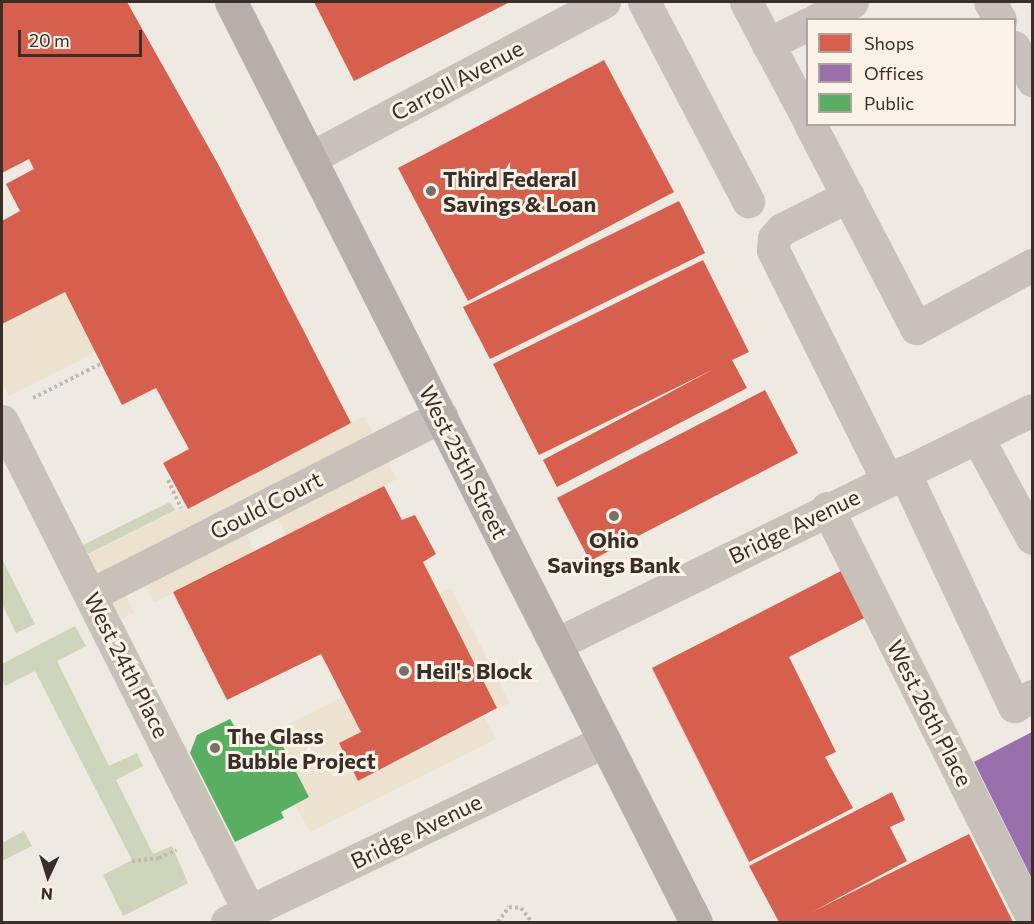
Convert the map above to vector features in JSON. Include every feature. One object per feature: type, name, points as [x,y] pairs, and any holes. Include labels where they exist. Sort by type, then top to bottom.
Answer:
[{"type":"main road","name":"West 25th Street","points":[[231,2],[696,922]]},
{"type":"street","name":"Carroll Avenue","points":[[310,158],[604,2]]},
{"type":"street","points":[[644,2],[748,201]]},
{"type":"street","points":[[746,2],[806,117]]},
{"type":"street","points":[[820,18],[852,2]]},
{"type":"street","points":[[990,2],[999,18]]},
{"type":"street","points":[[768,44],[806,25]]},
{"type":"street","points":[[1016,51],[1032,80]]},
{"type":"street","points":[[811,126],[916,328],[1032,265]]},
{"type":"street","points":[[848,196],[782,229],[774,238],[773,250],[895,476],[1014,706],[1032,696]]},
{"type":"street","name":"Bridge Avenue","points":[[556,644],[827,508],[1032,410]]},
{"type":"street","name":"West 24th Place","points":[[12,412],[238,917]]},
{"type":"street","name":"Gould Court","points":[[92,594],[441,416]]},
{"type":"street","points":[[977,437],[1032,538]]},
{"type":"street","name":"West 26th Place","points":[[827,508],[1032,917]]},
{"type":"street","name":"Bridge Avenue","points":[[238,917],[605,741]]},
{"type":"path","points":[[12,412],[102,363]]},
{"type":"path","points":[[498,922],[509,907],[521,908],[532,922]]},
{"type":"green space","points":[[170,502],[175,510],[88,554],[83,545]]},
{"type":"green space","points":[[2,559],[35,624],[16,633],[2,604]]},
{"type":"green space","points":[[75,626],[86,646],[57,661],[109,766],[137,753],[143,766],[116,780],[153,854],[172,846],[188,883],[123,916],[103,875],[132,860],[35,671],[5,686],[2,678],[2,664]]},
{"type":"green space","points":[[24,831],[32,846],[2,861],[2,843]]},
{"type":"shaded area","points":[[65,292],[96,352],[9,396],[2,381],[2,324]]},
{"type":"shaded area","points":[[364,416],[397,479],[286,535],[277,518],[246,534],[254,551],[154,603],[145,584],[125,594],[134,613],[121,619],[88,554],[175,510],[188,509]]},
{"type":"shaded area","points":[[451,588],[510,703],[497,708],[439,594]]},
{"type":"shaded area","points":[[343,697],[361,732],[339,744],[358,780],[484,716],[496,739],[310,832],[295,805],[309,797],[275,731]]},
{"type":"building: Shops","points":[[2,2],[127,2],[218,164],[351,423],[188,509],[163,463],[189,449],[156,388],[122,405],[65,292],[2,324],[2,221],[20,211],[6,184],[34,169],[29,159],[2,173]]},
{"type":"building: Shops","points":[[314,2],[510,2],[354,81]]},
{"type":"building: Shops","points":[[604,60],[674,192],[468,301],[398,168]]},
{"type":"building: Shops","points":[[679,201],[705,253],[490,359],[463,307]]},
{"type":"building: Shops","points":[[703,260],[749,352],[732,360],[747,388],[557,487],[543,460],[714,369],[539,455],[493,364]]},
{"type":"building: Shops","points":[[765,390],[798,453],[590,561],[557,498]]},
{"type":"building: Shops","points":[[384,486],[402,520],[415,515],[436,554],[423,562],[497,708],[358,781],[339,743],[361,732],[321,654],[227,700],[173,592]]},
{"type":"building: Shops","points":[[841,571],[866,617],[789,657],[836,752],[825,757],[853,808],[749,862],[652,668]]},
{"type":"building: Shops","points":[[892,792],[905,820],[890,827],[907,861],[812,912],[969,834],[1013,922],[779,922],[749,866]]},
{"type":"building: Offices","points":[[1032,732],[1032,879],[974,762]]},
{"type":"building: Public","points":[[230,719],[246,746],[275,731],[309,797],[281,812],[284,818],[235,842],[190,753],[197,735]]},
{"type":"place","name":"Third Federal Savings & Loan","points":[[431,191]]},
{"type":"place","name":"Ohio Savings Bank","points":[[614,516]]},
{"type":"place","name":"Heil's Block","points":[[404,671]]},
{"type":"place","name":"The Glass Bubble Project","points":[[215,748]]}]
